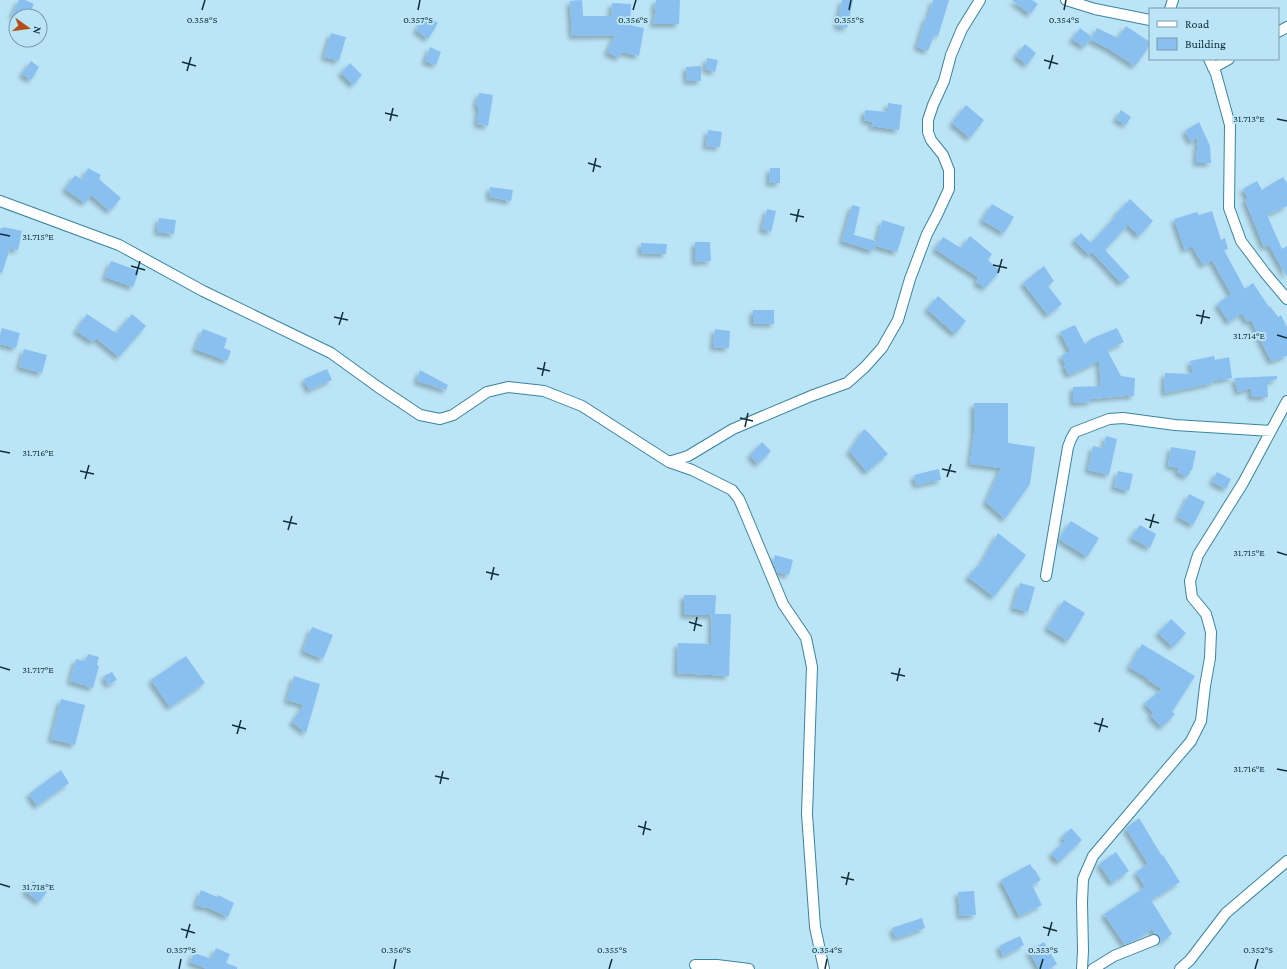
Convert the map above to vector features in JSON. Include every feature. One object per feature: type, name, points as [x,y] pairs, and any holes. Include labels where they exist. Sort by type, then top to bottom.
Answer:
[{"type":"street","points":[[669,462],[688,456],[733,429],[811,396],[847,383],[865,367],[882,348],[898,320],[910,279],[948,189],[949,170],[943,155],[928,132],[928,120],[944,81],[951,55],[962,29],[980,0]]},
{"type":"street","points":[[1066,0],[1095,9],[1149,20]]},
{"type":"street","points":[[1224,60],[1211,63],[1216,74],[1230,125],[1229,208],[1241,241],[1287,299]]},
{"type":"street","points":[[0,201],[119,245],[203,291],[331,353],[420,415],[440,420],[453,415],[487,392],[508,387],[544,391],[582,406],[669,462],[692,470],[732,490],[745,513],[783,604],[806,638],[812,667],[807,814],[815,927],[824,969]]},
{"type":"street","points":[[1082,969],[1083,879],[1093,856],[1191,741],[1201,721],[1210,658],[1211,632],[1206,614],[1192,597],[1190,581],[1198,554],[1243,483],[1287,401]]},
{"type":"street","points":[[1046,576],[1068,447],[1075,432],[1109,419],[1123,418],[1175,425],[1271,430]]},
{"type":"street","points":[[1180,969],[1190,960],[1226,913],[1287,861]]},
{"type":"street","points":[[1093,969],[1114,956],[1154,940]]},
{"type":"street","points":[[695,965],[717,965],[749,969]]},
{"type":"building","points":[[19,0],[25,0],[34,4],[32,8],[16,8]]},
{"type":"building","points":[[582,0],[583,16],[611,16],[612,3],[631,4],[630,25],[644,28],[639,56],[622,52],[619,58],[607,52],[615,35],[572,36],[570,1]]},
{"type":"building","points":[[656,0],[680,0],[679,24],[653,24],[656,10],[654,9]]},
{"type":"building","points":[[842,0],[853,0],[847,28],[837,26]]},
{"type":"building","points":[[933,0],[949,0],[938,36],[934,35],[928,51],[917,47]]},
{"type":"building","points":[[1012,0],[1032,0],[1038,4],[1030,14]]},
{"type":"building","points":[[426,15],[438,23],[428,39],[416,30]]},
{"type":"building","points":[[1126,26],[1149,41],[1149,46],[1135,66],[1109,49],[1091,40],[1097,28],[1118,38]]},
{"type":"building","points":[[1080,28],[1092,37],[1084,47],[1072,39]]},
{"type":"building","points":[[331,33],[346,37],[339,61],[324,57]]},
{"type":"building","points":[[1025,44],[1036,53],[1027,65],[1016,56]]},
{"type":"building","points":[[430,47],[441,52],[436,65],[425,61]]},
{"type":"building","points":[[707,58],[718,60],[715,72],[705,69]]},
{"type":"building","points":[[31,61],[39,67],[31,80],[22,74]]},
{"type":"building","points":[[350,63],[362,75],[353,85],[341,73]]},
{"type":"building","points":[[701,66],[701,81],[687,81],[686,67]]},
{"type":"building","points":[[479,93],[493,95],[488,126],[477,124],[479,107],[476,106]]},
{"type":"building","points":[[888,103],[902,105],[899,130],[871,126],[873,122],[864,120],[865,110],[887,112]]},
{"type":"building","points":[[966,105],[984,120],[970,138],[952,123]]},
{"type":"building","points":[[1121,110],[1131,117],[1126,125],[1116,119]]},
{"type":"building","points":[[1199,122],[1210,146],[1211,163],[1196,163],[1198,137],[1191,142],[1185,131]]},
{"type":"building","points":[[708,130],[722,132],[720,147],[706,146]]},
{"type":"building","points":[[88,168],[101,175],[99,179],[121,198],[110,211],[91,195],[85,203],[65,189],[75,175],[82,180]]},
{"type":"building","points":[[770,168],[780,168],[780,183],[769,183]]},
{"type":"building","points":[[1283,177],[1287,183],[1287,206],[1267,215],[1282,249],[1287,246],[1287,277],[1269,245],[1264,247],[1245,200],[1248,198],[1243,189],[1257,181],[1262,190]]},
{"type":"building","points":[[490,187],[513,190],[511,201],[489,197]]},
{"type":"building","points":[[1130,199],[1153,221],[1139,236],[1128,225],[1105,250],[1130,277],[1121,283],[1092,252],[1089,255],[1074,240],[1081,233],[1091,243]]},
{"type":"building","points":[[992,204],[1014,217],[1004,233],[982,220]]},
{"type":"building","points":[[852,205],[860,207],[854,235],[876,241],[873,251],[842,241]]},
{"type":"building","points":[[767,209],[776,211],[771,232],[762,229]]},
{"type":"building","points":[[1212,211],[1221,240],[1225,238],[1228,249],[1224,250],[1245,289],[1253,283],[1269,307],[1270,306],[1278,317],[1281,315],[1287,327],[1287,356],[1271,361],[1251,320],[1247,322],[1242,313],[1229,322],[1217,304],[1231,294],[1212,260],[1203,265],[1192,246],[1185,250],[1174,219],[1197,212],[1199,215]]},
{"type":"building","points":[[159,218],[176,220],[174,234],[157,232]]},
{"type":"building","points":[[882,220],[905,227],[897,252],[876,246]]},
{"type":"building","points":[[3,227],[22,231],[18,250],[10,248],[2,273],[0,272],[0,228],[2,229]]},
{"type":"building","points":[[970,236],[992,254],[988,260],[1000,271],[985,288],[976,282],[979,278],[935,249],[943,237],[961,248]]},
{"type":"building","points":[[695,242],[710,242],[711,261],[695,262]]},
{"type":"building","points":[[641,243],[667,244],[666,254],[641,253]]},
{"type":"building","points":[[111,261],[139,271],[133,287],[105,277]]},
{"type":"building","points":[[1044,266],[1054,281],[1048,286],[1062,304],[1048,315],[1023,283]]},
{"type":"building","points":[[938,296],[966,321],[955,334],[927,309]]},
{"type":"building","points":[[753,310],[774,310],[774,324],[753,323]]},
{"type":"building","points":[[87,314],[116,333],[132,314],[146,326],[119,357],[96,338],[93,342],[76,331]]},
{"type":"building","points":[[1075,325],[1085,344],[1093,338],[1117,328],[1124,342],[1107,350],[1121,376],[1135,378],[1134,396],[1091,399],[1091,402],[1073,403],[1073,387],[1101,386],[1099,361],[1069,375],[1064,366],[1066,365],[1061,356],[1070,351],[1060,332]]},
{"type":"building","points":[[2,328],[20,333],[16,348],[0,344]]},
{"type":"building","points":[[203,329],[227,338],[224,348],[231,351],[227,361],[195,349]]},
{"type":"building","points":[[715,329],[730,331],[729,348],[713,347]]},
{"type":"building","points":[[24,349],[47,355],[42,373],[19,367]]},
{"type":"building","points":[[1214,356],[1215,360],[1229,357],[1232,378],[1212,381],[1213,383],[1164,393],[1165,373],[1193,374],[1190,361]]},
{"type":"building","points":[[327,369],[332,380],[309,390],[304,379]]},
{"type":"building","points":[[420,370],[448,385],[446,390],[417,381]]},
{"type":"building","points":[[1277,376],[1277,379],[1267,383],[1268,397],[1251,397],[1251,388],[1238,392],[1234,378]]},
{"type":"building","points":[[974,403],[1008,403],[1008,443],[1035,447],[1030,484],[1005,519],[986,502],[1001,468],[970,464],[974,433]]},
{"type":"building","points":[[864,429],[888,454],[867,472],[853,454],[849,452]]},
{"type":"building","points":[[1106,436],[1117,439],[1109,475],[1088,470],[1093,446],[1103,448]]},
{"type":"building","points":[[762,442],[771,451],[758,464],[750,455]]},
{"type":"building","points":[[1171,447],[1196,451],[1192,470],[1187,477],[1177,472],[1179,468],[1168,466]]},
{"type":"building","points":[[939,469],[941,480],[916,485],[914,475]]},
{"type":"building","points":[[1118,471],[1133,474],[1129,491],[1114,487]]},
{"type":"building","points":[[1217,472],[1231,479],[1226,489],[1212,482]]},
{"type":"building","points":[[1189,494],[1205,502],[1193,525],[1178,517]]},
{"type":"building","points":[[1071,521],[1099,538],[1087,557],[1059,539]]},
{"type":"building","points":[[1140,525],[1156,534],[1150,548],[1131,538]]},
{"type":"building","points":[[998,533],[1026,555],[994,597],[968,577],[978,565],[979,567]]},
{"type":"building","points":[[775,555],[793,560],[789,575],[777,572],[773,562]]},
{"type":"building","points":[[1020,583],[1035,587],[1028,612],[1013,608]]},
{"type":"building","points":[[684,595],[716,595],[715,614],[731,614],[729,676],[677,673],[678,643],[711,644],[712,615],[684,615]]},
{"type":"building","points":[[1064,600],[1085,613],[1068,641],[1047,628]]},
{"type":"building","points":[[1171,619],[1186,633],[1173,647],[1158,633]]},
{"type":"building","points":[[312,627],[333,635],[323,659],[303,651]]},
{"type":"building","points":[[1142,644],[1195,676],[1172,712],[1175,714],[1162,727],[1151,716],[1153,713],[1145,703],[1162,689],[1129,667]]},
{"type":"building","points":[[88,654],[99,657],[97,665],[99,666],[93,688],[70,681],[76,659],[85,661]]},
{"type":"building","points":[[186,656],[205,683],[170,707],[151,680]]},
{"type":"building","points":[[112,672],[117,680],[108,685],[104,676]]},
{"type":"building","points":[[294,676],[320,684],[306,733],[292,722],[304,705],[287,700]]},
{"type":"building","points":[[61,699],[85,705],[75,745],[51,739]]},
{"type":"building","points":[[61,770],[69,783],[37,806],[29,794]]},
{"type":"building","points":[[1139,818],[1180,882],[1151,900],[1172,934],[1161,943],[1160,937],[1155,934],[1152,929],[1136,940],[1125,945],[1104,914],[1145,887],[1136,872],[1148,864],[1126,828]]},
{"type":"building","points":[[1071,828],[1082,840],[1059,862],[1051,854],[1065,841],[1062,837]]},
{"type":"building","points":[[1116,852],[1129,871],[1112,883],[1099,864]]},
{"type":"building","points":[[1030,864],[1041,880],[1032,885],[1042,905],[1019,916],[1001,880]]},
{"type":"building","points":[[33,881],[47,892],[39,902],[25,891]]},
{"type":"building","points":[[201,890],[217,897],[218,895],[234,903],[228,917],[206,907],[196,905]]},
{"type":"building","points":[[974,891],[976,915],[960,916],[958,892]]},
{"type":"building","points":[[922,918],[925,928],[896,938],[892,928]]},
{"type":"building","points":[[1020,936],[1024,945],[1003,956],[999,946]]},
{"type":"building","points":[[1044,942],[1057,964],[1049,969],[1039,969],[1029,951]]},
{"type":"building","points":[[216,948],[230,954],[226,963],[237,967],[237,969],[207,969],[190,962],[194,953],[212,959]]}]
